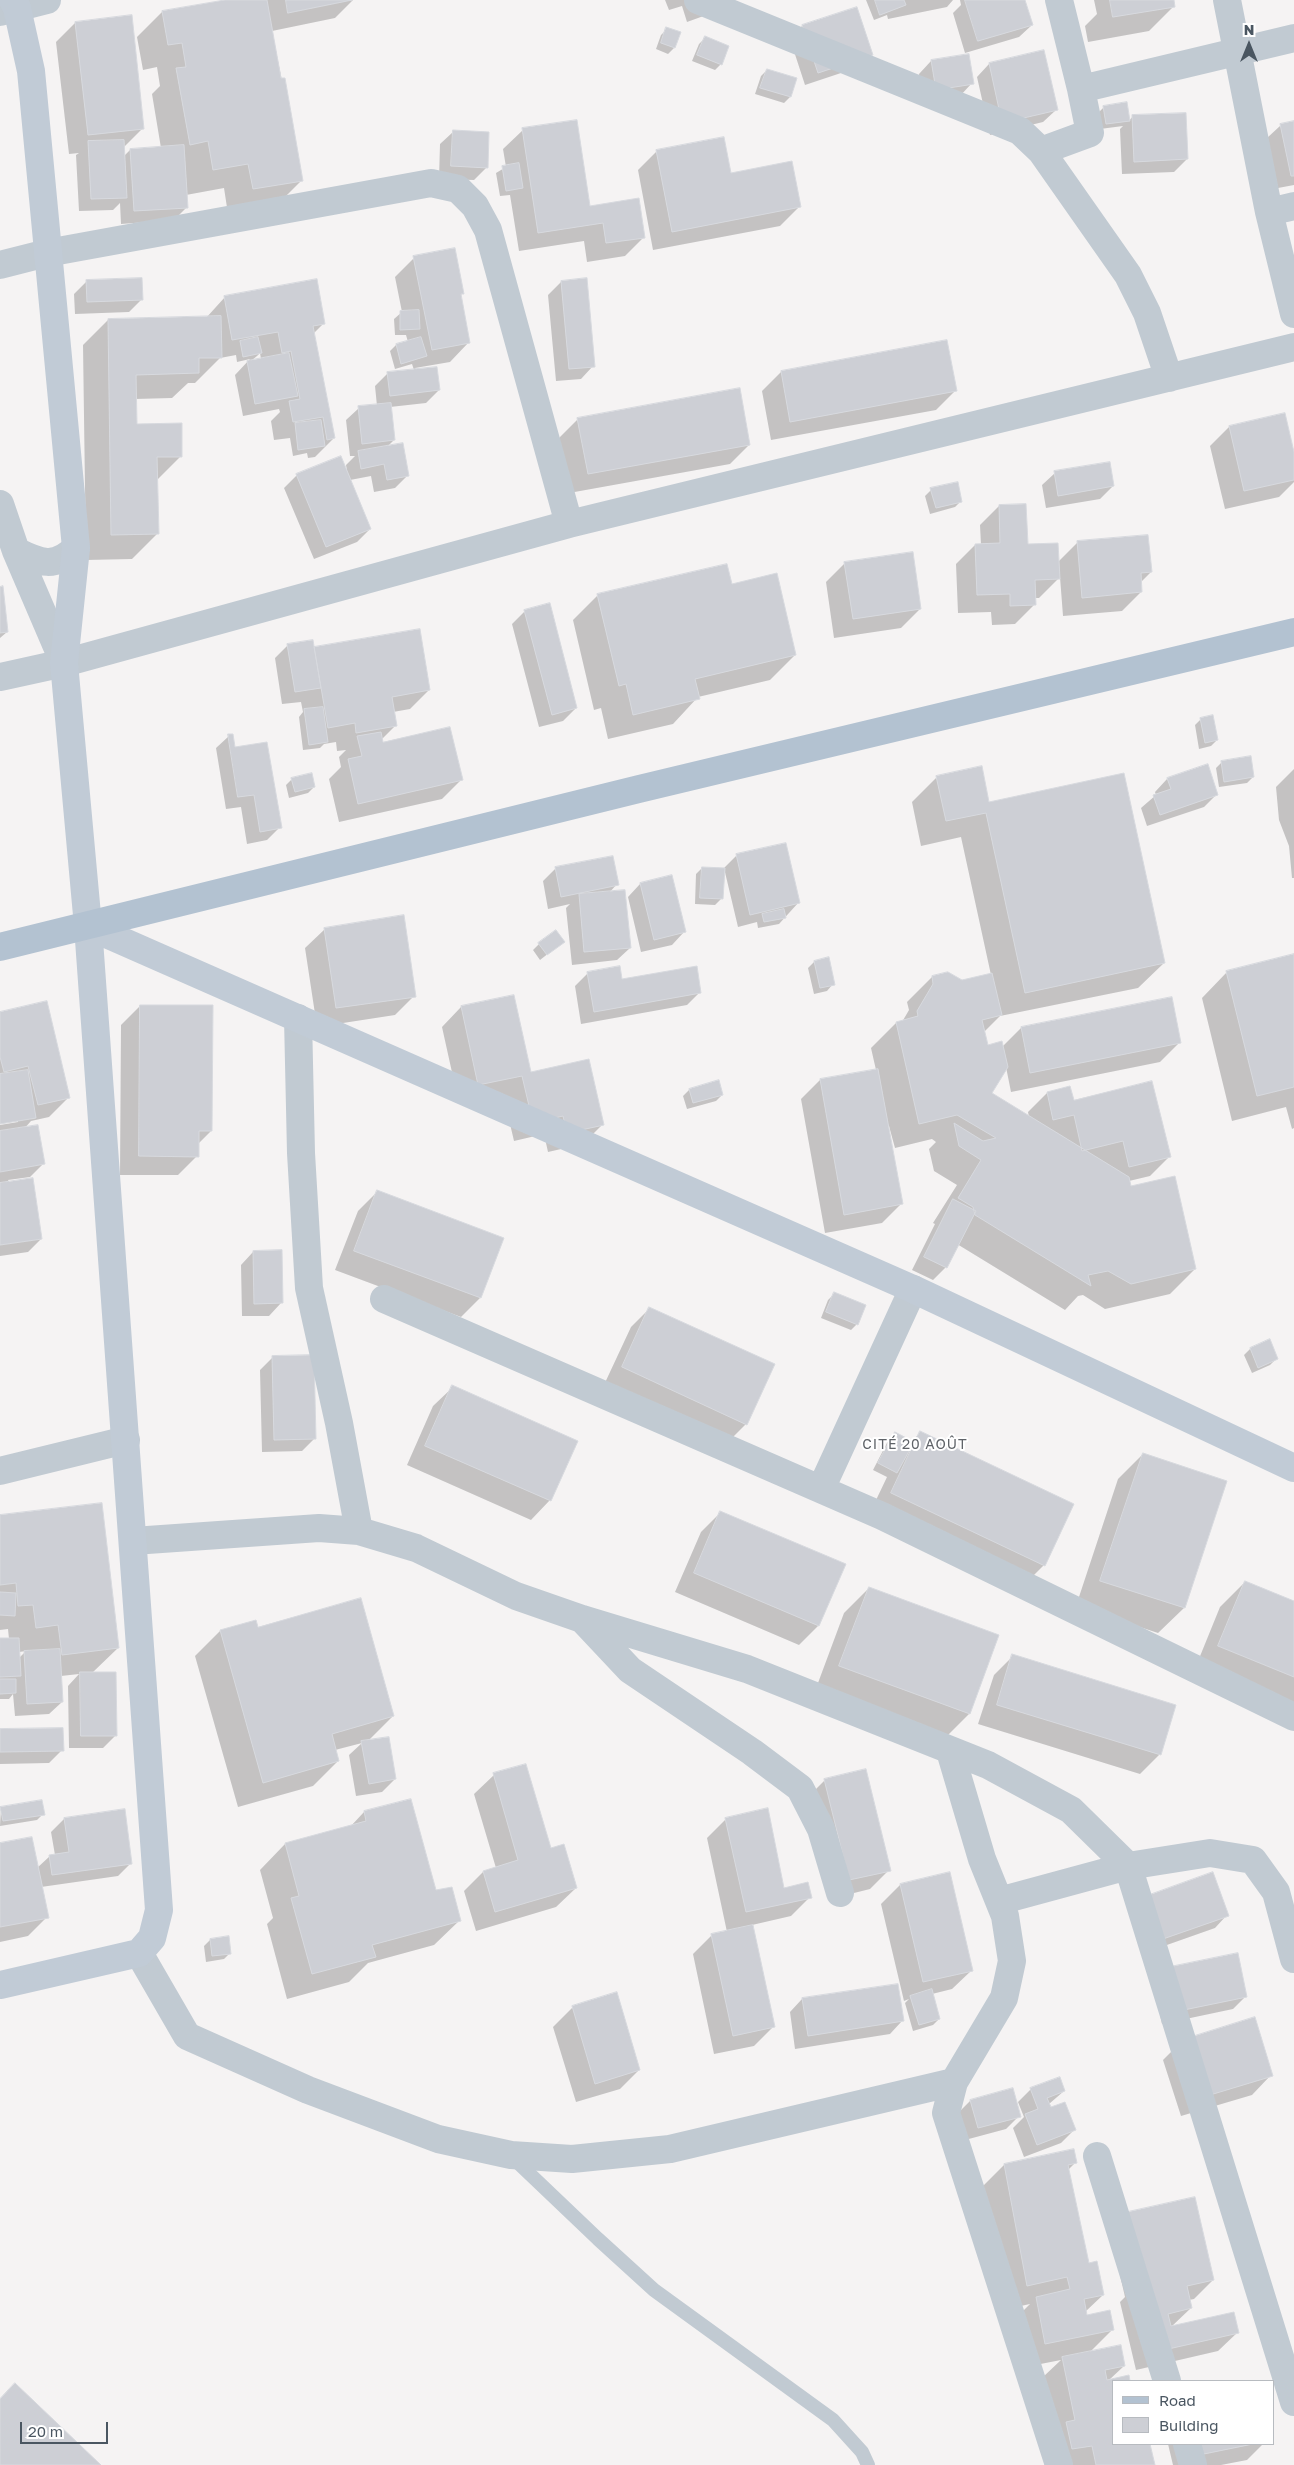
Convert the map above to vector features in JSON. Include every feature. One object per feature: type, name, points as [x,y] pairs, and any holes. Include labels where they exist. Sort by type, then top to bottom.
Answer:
[{"type":"main road","points":[[0,947],[639,789],[1294,632]]},
{"type":"street","points":[[0,1985],[140,1952],[152,1938],[159,1910],[88,926],[64,663],[76,548],[31,71],[10,7],[47,0]]},
{"type":"street","points":[[698,0],[1020,131],[1041,151],[1128,275],[1147,313],[1168,378]]},
{"type":"street","points":[[1041,151],[1090,133],[1059,0]]},
{"type":"street","points":[[1227,0],[1239,53],[1282,209],[1294,314]]},
{"type":"street","points":[[1081,89],[1239,53],[1294,38]]},
{"type":"street","points":[[0,265],[47,253],[431,183],[458,190],[475,206],[488,230],[569,524]]},
{"type":"street","points":[[0,677],[64,663],[569,524],[1294,347]]},
{"type":"street","points":[[0,504],[16,551],[64,663]]},
{"type":"street","points":[[16,551],[35,561],[52,563],[66,558],[76,548]]},
{"type":"street","points":[[88,926],[913,1289],[1292,1462]]},
{"type":"street","points":[[298,1018],[301,1153],[310,1288],[339,1423],[359,1531]]},
{"type":"street","points":[[821,1489],[913,1289]]},
{"type":"street","points":[[384,1299],[882,1516],[1294,1717]]},
{"type":"street","points":[[0,1471],[126,1440]]},
{"type":"street","points":[[133,1541],[319,1528],[359,1531],[416,1548],[516,1596],[582,1619],[748,1669],[988,1765],[1071,1810],[1128,1866],[1294,2402]]},
{"type":"street","points":[[582,1619],[630,1670],[744,1746],[800,1788],[822,1829],[840,1893]]},
{"type":"street","points":[[950,1751],[982,1859],[1005,1916],[1012,1961],[1004,1998],[954,2082],[946,2113],[1059,2465]]},
{"type":"street","points":[[999,1901],[1128,1866],[1210,1853],[1253,1860],[1276,1892],[1294,1959]]},
{"type":"street","points":[[140,1952],[187,2036],[308,2090],[438,2139],[511,2155],[572,2159],[670,2149],[954,2082]]},
{"type":"street","points":[[1097,2156],[1167,2380]]},
{"type":"street","points":[[1187,2445],[1193,2465]]},
{"type":"lane","points":[[511,2155],[654,2290],[833,2420],[862,2452],[868,2465]]},
{"type":"building","points":[[225,0],[267,0],[281,78],[285,78],[303,181],[253,189],[248,164],[213,170],[208,141],[190,145],[176,68],[186,67],[182,43],[168,45],[162,11]]},
{"type":"building","points":[[286,0],[352,0],[288,13]]},
{"type":"building","points":[[875,0],[904,0],[906,5],[880,15]]},
{"type":"building","points":[[965,0],[1025,0],[1033,25],[978,41]]},
{"type":"building","points":[[1110,0],[1174,0],[1175,7],[1113,17]]},
{"type":"building","points":[[857,7],[873,55],[818,73],[802,25]]},
{"type":"building","points":[[132,15],[144,129],[88,135],[75,22]]},
{"type":"building","points":[[666,27],[681,32],[675,48],[661,43]]},
{"type":"building","points":[[705,36],[729,46],[722,65],[697,55]]},
{"type":"building","points":[[1044,50],[1058,110],[1002,123],[989,63]]},
{"type":"building","points":[[969,54],[974,84],[936,90],[931,60]]},
{"type":"building","points":[[767,69],[797,78],[791,97],[760,88]]},
{"type":"building","points":[[1127,102],[1130,121],[1106,124],[1103,106]]},
{"type":"building","points":[[1186,113],[1188,159],[1134,162],[1132,115]]},
{"type":"building","points":[[577,120],[590,206],[639,198],[645,238],[606,243],[603,223],[538,233],[522,128]]},
{"type":"building","points":[[1294,121],[1294,176],[1291,176],[1280,124]]},
{"type":"building","points":[[453,130],[489,132],[488,168],[451,166]]},
{"type":"building","points":[[724,137],[731,173],[792,161],[801,207],[672,232],[656,150]]},
{"type":"building","points":[[124,140],[127,198],[91,199],[88,141]]},
{"type":"building","points":[[184,145],[188,208],[134,211],[130,149]]},
{"type":"building","points":[[519,163],[523,188],[506,191],[502,166]]},
{"type":"building","points":[[455,248],[464,294],[461,294],[470,343],[432,350],[413,256]]},
{"type":"building","points":[[142,278],[143,300],[87,302],[86,280]]},
{"type":"building","points":[[587,278],[595,367],[569,369],[561,281]]},
{"type":"building","points":[[317,279],[325,324],[313,326],[335,438],[327,440],[323,417],[293,422],[289,401],[300,399],[291,351],[282,353],[278,332],[232,340],[224,296]]},
{"type":"building","points":[[419,310],[420,329],[400,330],[400,311]]},
{"type":"building","points":[[221,316],[222,358],[199,358],[199,373],[136,375],[137,424],[182,423],[182,457],[157,457],[159,534],[111,535],[108,319]]},
{"type":"building","points":[[258,337],[262,353],[243,357],[240,341]]},
{"type":"building","points":[[421,337],[427,356],[401,364],[396,344]]},
{"type":"building","points":[[947,340],[957,391],[790,422],[781,371]]},
{"type":"building","points":[[289,353],[298,396],[255,404],[247,361]]},
{"type":"building","points":[[437,367],[440,390],[390,396],[387,372]]},
{"type":"building","points":[[740,388],[750,445],[588,474],[577,418]]},
{"type":"building","points":[[391,403],[395,440],[362,444],[358,406]]},
{"type":"building","points":[[1285,413],[1294,452],[1294,480],[1244,491],[1229,426]]},
{"type":"building","points":[[321,420],[325,446],[298,450],[295,423]]},
{"type":"building","points":[[403,443],[409,476],[387,480],[384,464],[361,469],[358,451]]},
{"type":"building","points":[[341,456],[371,529],[326,547],[296,474]]},
{"type":"building","points":[[1110,462],[1114,486],[1058,496],[1054,471]]},
{"type":"building","points":[[958,482],[962,502],[936,508],[930,488]]},
{"type":"building","points":[[1026,504],[1028,544],[1058,543],[1060,579],[1035,580],[1036,605],[1010,606],[1010,594],[977,595],[975,544],[1000,543],[999,505]]},
{"type":"building","points":[[1148,535],[1152,572],[1141,573],[1142,592],[1082,598],[1077,541]]},
{"type":"building","points":[[913,552],[921,609],[853,619],[844,562]]},
{"type":"building","points":[[727,564],[732,584],[777,573],[796,655],[695,679],[700,699],[633,715],[626,684],[619,686],[597,594]]},
{"type":"building","points":[[3,586],[8,632],[0,633],[0,587]]},
{"type":"building","points":[[550,603],[577,708],[552,715],[524,610]]},
{"type":"building","points":[[420,629],[430,690],[392,697],[397,726],[356,733],[355,723],[328,728],[314,647]]},
{"type":"building","points":[[313,640],[321,688],[295,692],[287,644]]},
{"type":"building","points":[[323,707],[328,742],[309,745],[304,709]]},
{"type":"building","points":[[1213,715],[1218,740],[1205,743],[1200,718]]},
{"type":"building","points":[[450,727],[463,780],[358,804],[348,759],[362,756],[357,736],[381,732],[383,742]]},
{"type":"building","points":[[228,734],[233,734],[235,747],[267,742],[282,828],[260,832],[254,795],[238,797]]},
{"type":"building","points":[[1251,756],[1254,777],[1224,782],[1221,761]]},
{"type":"building","points":[[1208,764],[1218,795],[1160,815],[1153,795],[1171,789],[1167,778]]},
{"type":"building","points":[[982,766],[989,802],[1124,773],[1165,963],[1025,993],[986,813],[946,821],[936,776]]},
{"type":"building","points":[[312,773],[315,787],[295,792],[291,778]]},
{"type":"building","points":[[786,843],[800,903],[750,915],[736,854]]},
{"type":"building","points":[[613,856],[619,885],[561,897],[555,867]]},
{"type":"building","points":[[702,867],[725,868],[723,899],[700,898]]},
{"type":"building","points":[[672,875],[686,932],[654,940],[640,883]]},
{"type":"building","points":[[625,890],[631,948],[584,952],[579,894]]},
{"type":"building","points":[[784,909],[786,918],[764,922],[762,914]]},
{"type":"building","points":[[404,915],[416,997],[336,1008],[324,928]]},
{"type":"building","points":[[556,930],[565,942],[547,955],[538,943]]},
{"type":"building","points":[[1294,954],[1294,1087],[1257,1096],[1226,971]]},
{"type":"building","points":[[829,957],[835,985],[820,988],[814,961]]},
{"type":"building","points":[[620,966],[622,979],[697,966],[701,993],[594,1012],[587,972]]},
{"type":"building","points":[[948,972],[962,980],[992,973],[1002,1015],[982,1020],[988,1045],[1002,1041],[1008,1067],[992,1093],[1129,1177],[1131,1186],[1175,1176],[1196,1269],[1131,1284],[1108,1271],[1088,1275],[1091,1286],[975,1215],[973,1207],[958,1198],[981,1160],[959,1146],[954,1123],[983,1141],[996,1138],[957,1115],[919,1124],[896,1022],[918,1016],[917,1011],[933,984],[932,976]]},
{"type":"building","points":[[514,995],[531,1072],[589,1059],[604,1125],[567,1133],[563,1116],[533,1123],[522,1076],[478,1085],[461,1006]]},
{"type":"building","points":[[1172,997],[1181,1043],[1030,1073],[1021,1027]]},
{"type":"building","points":[[47,1001],[70,1098],[38,1105],[28,1066],[4,1072],[0,1057],[0,1012]]},
{"type":"building","points":[[140,1005],[213,1005],[212,1131],[199,1131],[199,1157],[139,1156]]},
{"type":"building","points":[[878,1069],[903,1204],[844,1215],[820,1079]]},
{"type":"building","points":[[28,1070],[36,1118],[0,1124],[0,1074]]},
{"type":"building","points":[[719,1080],[723,1095],[693,1103],[689,1089]]},
{"type":"building","points":[[1152,1081],[1171,1157],[1129,1167],[1123,1141],[1082,1151],[1074,1115],[1053,1120],[1047,1092],[1070,1086],[1074,1100]]},
{"type":"building","points":[[38,1125],[45,1164],[0,1172],[0,1131]]},
{"type":"building","points":[[33,1178],[42,1239],[0,1245],[0,1183]]},
{"type":"building","points":[[377,1190],[504,1238],[481,1298],[354,1251]]},
{"type":"building","points":[[953,1199],[976,1211],[947,1268],[924,1257]]},
{"type":"building","points":[[282,1250],[283,1303],[254,1304],[253,1251]]},
{"type":"building","points":[[834,1292],[866,1305],[858,1325],[826,1312]]},
{"type":"building","points":[[649,1307],[775,1364],[747,1425],[622,1367]]},
{"type":"building","points":[[1270,1339],[1278,1359],[1258,1368],[1250,1348]]},
{"type":"building","points":[[314,1355],[316,1439],[274,1440],[272,1356]]},
{"type":"building","points":[[452,1385],[578,1441],[551,1501],[425,1446]]},
{"type":"building","points":[[920,1431],[1074,1504],[1045,1566],[891,1493]]},
{"type":"building","points":[[895,1432],[914,1442],[897,1473],[878,1463]]},
{"type":"building","points":[[1143,1453],[1227,1481],[1185,1608],[1100,1581]]},
{"type":"building","points":[[102,1503],[119,1648],[62,1655],[58,1625],[36,1628],[33,1605],[18,1606],[16,1583],[0,1585],[0,1515]]},
{"type":"building","points":[[720,1511],[846,1564],[819,1626],[694,1573]]},
{"type":"building","points":[[1245,1581],[1294,1601],[1294,1677],[1218,1646]]},
{"type":"building","points":[[869,1587],[999,1635],[970,1714],[839,1666]]},
{"type":"building","points":[[0,1592],[16,1593],[15,1616],[0,1615]]},
{"type":"building","points":[[361,1598],[394,1716],[332,1734],[339,1761],[263,1783],[220,1630],[256,1620],[258,1627]]},
{"type":"building","points":[[0,1638],[19,1638],[21,1676],[0,1677]]},
{"type":"building","points":[[60,1649],[63,1702],[27,1704],[24,1651]]},
{"type":"building","points":[[1012,1654],[1176,1705],[1161,1755],[997,1705]]},
{"type":"building","points":[[80,1672],[116,1672],[117,1736],[81,1736]]},
{"type":"building","points":[[0,1679],[16,1679],[16,1693],[0,1694]]},
{"type":"building","points":[[63,1728],[64,1751],[0,1752],[0,1729]]},
{"type":"building","points":[[389,1737],[396,1779],[369,1784],[361,1741]]},
{"type":"building","points":[[526,1764],[551,1848],[564,1844],[577,1888],[495,1912],[483,1871],[518,1860],[493,1773]]},
{"type":"building","points":[[866,1769],[891,1871],[849,1880],[824,1779]]},
{"type":"building","points":[[411,1799],[436,1890],[452,1887],[461,1921],[372,1945],[376,1957],[312,1974],[291,1898],[299,1896],[285,1843],[366,1821],[364,1811]]},
{"type":"building","points":[[42,1800],[45,1815],[3,1821],[0,1807]]},
{"type":"building","points":[[768,1808],[784,1888],[808,1882],[812,1898],[746,1912],[725,1818]]},
{"type":"building","points":[[125,1809],[132,1864],[52,1875],[49,1855],[69,1852],[64,1818]]},
{"type":"building","points":[[32,1837],[49,1918],[0,1927],[0,1843]]},
{"type":"building","points":[[950,1872],[973,1971],[923,1982],[900,1884]]},
{"type":"building","points":[[1213,1872],[1229,1916],[1160,1940],[1144,1897]]},
{"type":"building","points":[[753,1925],[775,2027],[733,2036],[711,1934]]},
{"type":"building","points":[[229,1936],[231,1954],[212,1956],[210,1939]]},
{"type":"building","points":[[1238,1953],[1247,1997],[1174,2012],[1165,1968]]},
{"type":"building","points":[[898,1984],[904,2021],[808,2036],[802,1998]]},
{"type":"building","points":[[932,1989],[940,2019],[919,2025],[910,1996]]},
{"type":"building","points":[[617,1992],[640,2070],[595,2084],[572,2006]]},
{"type":"building","points":[[1255,2017],[1273,2076],[1200,2098],[1182,2040]]},
{"type":"building","points":[[1060,2077],[1065,2091],[1047,2098],[1051,2107],[1065,2102],[1076,2130],[1037,2145],[1025,2114],[1038,2109],[1030,2088]]},
{"type":"building","points":[[1013,2088],[1021,2117],[978,2128],[970,2100]]},
{"type":"building","points":[[1074,2149],[1077,2163],[1068,2165],[1089,2263],[1097,2261],[1104,2295],[1084,2299],[1087,2315],[1110,2310],[1114,2330],[1045,2344],[1036,2297],[1070,2289],[1067,2277],[1027,2286],[1004,2164]]},
{"type":"building","points":[[1195,2197],[1214,2280],[1187,2286],[1192,2308],[1168,2314],[1171,2326],[1234,2312],[1239,2333],[1155,2352],[1128,2212]]},
{"type":"building","points":[[1121,2345],[1125,2366],[1105,2370],[1107,2380],[1129,2375],[1130,2380],[1112,2380],[1112,2445],[1150,2445],[1155,2465],[1096,2465],[1092,2446],[1072,2449],[1066,2422],[1075,2420],[1062,2357]]},
{"type":"building","points":[[15,2383],[101,2465],[0,2465],[0,2399]]},
{"type":"building","points":[[1191,2445],[1248,2445],[1194,2456]]},
{"type":"district","name":"CITÉ 20 AOÛT","points":[[915,1445]]}]
